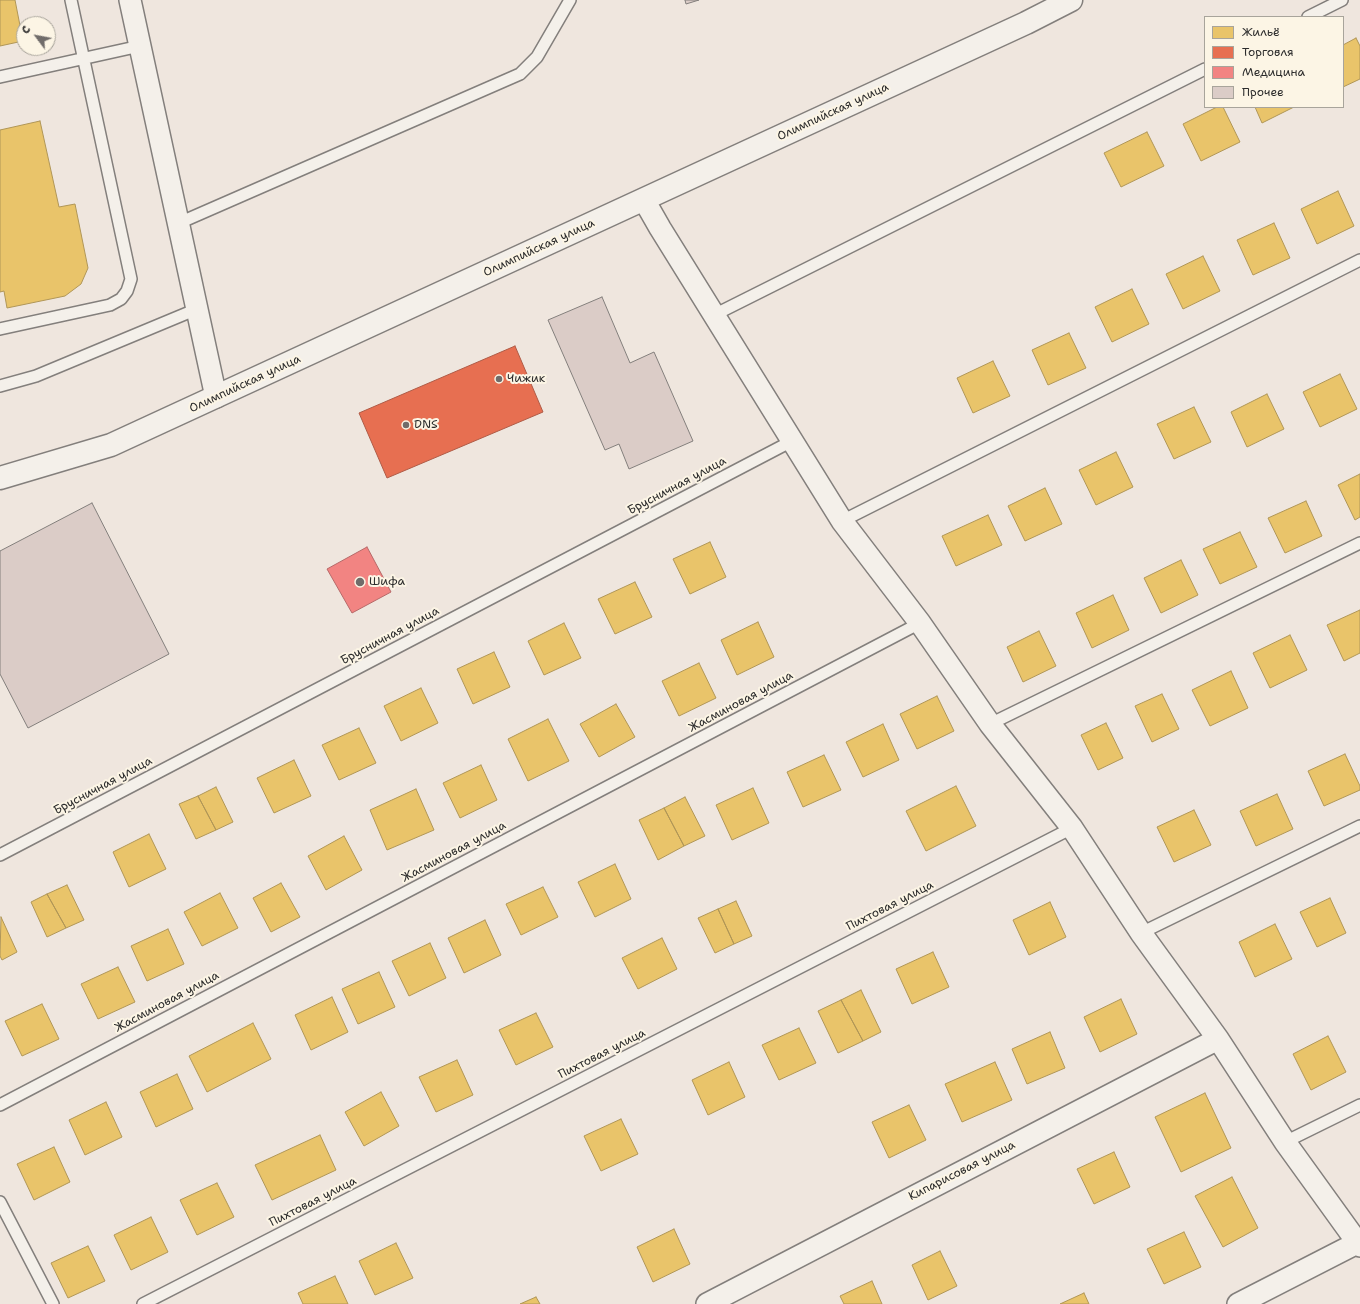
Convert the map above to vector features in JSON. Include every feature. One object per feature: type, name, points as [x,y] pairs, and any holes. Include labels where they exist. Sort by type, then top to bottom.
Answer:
[{"type":"street","points":[[130,0],[216,397]]},
{"type":"street","name":"Олимпийская улица","points":[[0,478],[111,445],[644,200],[1072,0]]},
{"type":"street","points":[[644,200],[842,521],[920,623],[990,724],[1072,828],[1141,933],[1218,1039],[1285,1142],[1359,1245],[1238,1304]]},
{"type":"street","name":"Кипарисовая улица","points":[[707,1304],[1218,1039]]},
{"type":"lane","points":[[0,329],[110,305],[121,299],[127,291],[131,279],[71,0]]},
{"type":"lane","points":[[178,222],[520,74],[537,56],[570,0]]},
{"type":"lane","points":[[1310,16],[1342,0]]},
{"type":"lane","points":[[0,77],[140,46]]},
{"type":"lane","points":[[714,315],[1204,70]]},
{"type":"lane","points":[[842,521],[1360,260]]},
{"type":"lane","points":[[0,386],[40,375],[197,309]]},
{"type":"lane","name":"Брусничная улица","points":[[0,854],[792,441]]},
{"type":"lane","points":[[990,724],[1360,543]]},
{"type":"lane","name":"Жасминовая улица","points":[[0,1105],[920,623]]},
{"type":"lane","points":[[1141,933],[1360,826]]},
{"type":"lane","name":"Пихтовая улица","points":[[143,1304],[1072,828]]},
{"type":"lane","points":[[1285,1142],[1360,1104]]},
{"type":"lane","points":[[0,1202],[53,1304]]},
{"type":"building: Жильё","points":[[0,0],[15,0],[18,16],[16,16],[16,43],[0,46]]},
{"type":"building: Жильё","points":[[1356,38],[1360,46],[1360,79],[1344,87],[1344,44]]},
{"type":"building: Жильё","points":[[1215,108],[1223,108],[1240,142],[1201,161],[1183,124]]},
{"type":"building: Жильё","points":[[1255,108],[1292,108],[1262,123]]},
{"type":"building: Жильё","points":[[40,121],[59,207],[75,204],[88,268],[81,284],[65,296],[7,308],[4,291],[0,292],[0,130]]},
{"type":"building: Жильё","points":[[1147,132],[1164,166],[1121,187],[1104,153]]},
{"type":"building: Жильё","points":[[1338,191],[1354,226],[1317,244],[1301,209]]},
{"type":"building: Жильё","points":[[1274,223],[1290,258],[1253,275],[1237,240]]},
{"type":"building: Жильё","points":[[1203,256],[1220,291],[1183,309],[1166,274]]},
{"type":"building: Жильё","points":[[1132,289],[1149,324],[1112,342],[1095,307]]},
{"type":"building: Жильё","points":[[1069,333],[1086,368],[1048,385],[1032,350]]},
{"type":"building: Жильё","points":[[993,361],[1010,396],[973,413],[957,378]]},
{"type":"building: Жильё","points":[[1340,374],[1357,409],[1320,427],[1303,392]]},
{"type":"building: Жильё","points":[[1267,394],[1284,429],[1247,447],[1231,412]]},
{"type":"building: Жильё","points":[[1194,407],[1211,442],[1174,459],[1157,424]]},
{"type":"building: Жильё","points":[[1116,452],[1133,487],[1096,505],[1079,470]]},
{"type":"building: Жильё","points":[[1360,474],[1360,517],[1355,520],[1338,485]]},
{"type":"building: Жильё","points":[[1045,488],[1062,524],[1025,541],[1008,506]]},
{"type":"building: Жильё","points":[[1306,501],[1322,536],[1285,553],[1268,518]]},
{"type":"building: Жильё","points":[[988,515],[1002,545],[956,566],[942,536]]},
{"type":"building: Жильё","points":[[1240,532],[1257,567],[1220,584],[1203,549]]},
{"type":"building: Жильё","points":[[710,542],[726,577],[690,594],[673,559]]},
{"type":"building: Жильё","points":[[1181,560],[1198,595],[1161,613],[1144,578]]},
{"type":"building: Жильё","points":[[635,582],[652,617],[615,634],[598,599]]},
{"type":"building: Жильё","points":[[1113,595],[1129,630],[1092,648],[1076,613]]},
{"type":"building: Жильё","points":[[1360,610],[1360,653],[1344,661],[1327,625]]},
{"type":"building: Жильё","points":[[758,622],[774,657],[737,675],[721,640]]},
{"type":"building: Жильё","points":[[564,623],[581,658],[544,675],[528,641]]},
{"type":"building: Жильё","points":[[1039,631],[1056,666],[1023,682],[1007,647]]},
{"type":"building: Жильё","points":[[1290,635],[1307,670],[1270,688],[1253,653]]},
{"type":"building: Жильё","points":[[494,652],[510,687],[473,704],[457,669]]},
{"type":"building: Жильё","points":[[699,663],[716,698],[679,716],[662,681]]},
{"type":"building: Жильё","points":[[1231,671],[1248,708],[1210,726],[1192,690]]},
{"type":"building: Жильё","points":[[421,688],[438,723],[401,741],[384,706]]},
{"type":"building: Жильё","points":[[1162,694],[1179,729],[1152,742],[1135,706]]},
{"type":"building: Жильё","points":[[937,696],[954,731],[917,749],[900,714]]},
{"type":"building: Жильё","points":[[616,704],[635,737],[599,757],[580,724]]},
{"type":"building: Жильё","points":[[548,719],[569,761],[528,781],[508,739]]},
{"type":"building: Жильё","points":[[1106,723],[1123,758],[1098,770],[1081,735]]},
{"type":"building: Жильё","points":[[883,724],[899,760],[863,777],[846,742]]},
{"type":"building: Жильё","points":[[359,728],[376,763],[339,780],[322,745]]},
{"type":"building: Жильё","points":[[1345,754],[1360,786],[1360,790],[1324,806],[1308,771]]},
{"type":"building: Жильё","points":[[824,755],[841,790],[803,807],[787,772]]},
{"type":"building: Жильё","points":[[294,760],[311,796],[274,813],[257,778]]},
{"type":"building: Жильё","points":[[481,765],[497,800],[460,818],[443,783]]},
{"type":"building: Жильё","points":[[956,786],[976,826],[926,851],[906,811]]},
{"type":"building: Жильё","points":[[216,787],[233,822],[216,830],[198,796]]},
{"type":"building: Жильё","points":[[753,788],[769,823],[732,840],[716,805]]},
{"type":"building: Жильё","points":[[416,789],[434,830],[387,850],[370,810]]},
{"type":"building: Жильё","points":[[1277,794],[1293,829],[1256,846],[1240,811]]},
{"type":"building: Жильё","points":[[198,796],[216,830],[196,839],[179,804]]},
{"type":"building: Жильё","points":[[685,797],[705,836],[684,846],[664,808]]},
{"type":"building: Жильё","points":[[664,808],[684,846],[658,860],[639,820]]},
{"type":"building: Жильё","points":[[1194,810],[1211,845],[1174,862],[1157,827]]},
{"type":"building: Жильё","points":[[149,834],[166,869],[129,887],[113,852]]},
{"type":"building: Жильё","points":[[344,836],[362,870],[326,890],[308,856]]},
{"type":"building: Жильё","points":[[615,864],[631,899],[595,917],[578,882]]},
{"type":"building: Жильё","points":[[281,883],[300,917],[271,932],[253,898]]},
{"type":"building: Жильё","points":[[67,885],[84,920],[66,928],[47,894]]},
{"type":"building: Жильё","points":[[543,887],[558,917],[521,935],[506,904]]},
{"type":"building: Жильё","points":[[220,893],[238,928],[202,946],[184,912]]},
{"type":"building: Жильё","points":[[47,894],[66,928],[47,937],[31,902]]},
{"type":"building: Жильё","points":[[1330,898],[1346,933],[1317,947],[1300,912]]},
{"type":"building: Жильё","points":[[736,901],[752,936],[734,944],[718,909]]},
{"type":"building: Жильё","points":[[1050,902],[1066,937],[1029,955],[1013,920]]},
{"type":"building: Жильё","points":[[718,909],[734,944],[715,953],[698,918]]},
{"type":"building: Жильё","points":[[1,917],[17,952],[2,960],[0,956]]},
{"type":"building: Жильё","points":[[485,920],[501,955],[464,973],[448,938]]},
{"type":"building: Жильё","points":[[1275,924],[1292,959],[1255,977],[1239,942]]},
{"type":"building: Жильё","points":[[168,929],[184,964],[147,981],[131,946]]},
{"type":"building: Жильё","points":[[662,938],[677,969],[638,989],[622,958]]},
{"type":"building: Жильё","points":[[430,943],[446,978],[409,996],[392,961]]},
{"type":"building: Жильё","points":[[933,952],[949,987],[912,1004],[896,969]]},
{"type":"building: Жильё","points":[[118,967],[135,1002],[98,1019],[81,984]]},
{"type":"building: Жильё","points":[[379,972],[395,1007],[358,1024],[342,989]]},
{"type":"building: Жильё","points":[[861,990],[881,1032],[863,1041],[841,1000]]},
{"type":"building: Жильё","points":[[332,997],[348,1032],[311,1050],[295,1015]]},
{"type":"building: Жильё","points":[[1121,999],[1137,1034],[1100,1052],[1084,1017]]},
{"type":"building: Жильё","points":[[841,1000],[863,1041],[838,1053],[818,1011]]},
{"type":"building: Жильё","points":[[42,1004],[59,1039],[22,1056],[5,1021]]},
{"type":"building: Жильё","points":[[536,1013],[553,1047],[516,1065],[499,1030]]},
{"type":"building: Жильё","points":[[253,1023],[271,1059],[207,1092],[189,1056]]},
{"type":"building: Жильё","points":[[799,1028],[816,1063],[779,1080],[762,1045]]},
{"type":"building: Жильё","points":[[1050,1032],[1065,1068],[1027,1084],[1012,1049]]},
{"type":"building: Жильё","points":[[1328,1036],[1346,1072],[1311,1090],[1293,1054]]},
{"type":"building: Жильё","points":[[457,1060],[473,1095],[436,1112],[419,1077]]},
{"type":"building: Жильё","points":[[729,1062],[745,1097],[708,1115],[692,1080]]},
{"type":"building: Жильё","points":[[995,1062],[1012,1100],[962,1122],[945,1084]]},
{"type":"building: Жильё","points":[[177,1074],[193,1109],[156,1127],[140,1092]]},
{"type":"building: Жильё","points":[[381,1092],[399,1126],[364,1146],[345,1112]]},
{"type":"building: Жильё","points":[[1205,1093],[1231,1148],[1181,1172],[1155,1117]]},
{"type":"building: Жильё","points":[[106,1102],[122,1137],[85,1155],[69,1120]]},
{"type":"building: Жильё","points":[[909,1105],[926,1140],[889,1158],[872,1122]]},
{"type":"building: Жильё","points":[[621,1119],[638,1154],[601,1171],[584,1136]]},
{"type":"building: Жильё","points":[[320,1135],[336,1170],[272,1200],[255,1165]]},
{"type":"building: Жильё","points":[[54,1147],[70,1182],[34,1200],[17,1164]]},
{"type":"building: Жильё","points":[[1114,1152],[1130,1187],[1094,1204],[1077,1169]]},
{"type":"building: Жильё","points":[[1232,1177],[1258,1228],[1223,1247],[1195,1196]]},
{"type":"building: Жильё","points":[[217,1183],[234,1217],[197,1235],[180,1200]]},
{"type":"building: Жильё","points":[[151,1217],[168,1252],[131,1270],[114,1235]]},
{"type":"building: Жильё","points":[[674,1229],[690,1264],[653,1282],[637,1247]]},
{"type":"building: Жильё","points":[[1184,1232],[1201,1267],[1164,1284],[1147,1249]]},
{"type":"building: Жильё","points":[[396,1243],[413,1278],[375,1295],[359,1261]]},
{"type":"building: Жильё","points":[[88,1246],[105,1281],[68,1298],[51,1263]]},
{"type":"building: Жильё","points":[[940,1251],[957,1286],[928,1300],[912,1265]]},
{"type":"building: Жильё","points":[[335,1276],[348,1304],[303,1304],[298,1293]]},
{"type":"building: Жильё","points":[[872,1281],[882,1304],[844,1304],[840,1296]]},
{"type":"building: Жильё","points":[[1084,1293],[1089,1304],[1060,1304]]},
{"type":"building: Жильё","points":[[536,1297],[540,1304],[520,1304]]},
{"type":"building: Торговля","points":[[515,346],[543,412],[387,478],[359,413]]},
{"type":"building: Медицина","points":[[367,547],[391,592],[352,613],[327,569]]},
{"type":"building: Прочее","points":[[685,0],[699,0],[686,4]]},
{"type":"building: Прочее","points":[[602,297],[630,363],[654,352],[693,441],[629,469],[619,444],[605,450],[548,320]]},
{"type":"building: Прочее","points":[[92,503],[169,654],[28,728],[0,674],[0,551]]},
{"type":"place","name":"Чижик","points":[[499,379]]},
{"type":"place","name":"DNS","points":[[406,425]]},
{"type":"place","name":"Шифа","points":[[360,582]]}]
